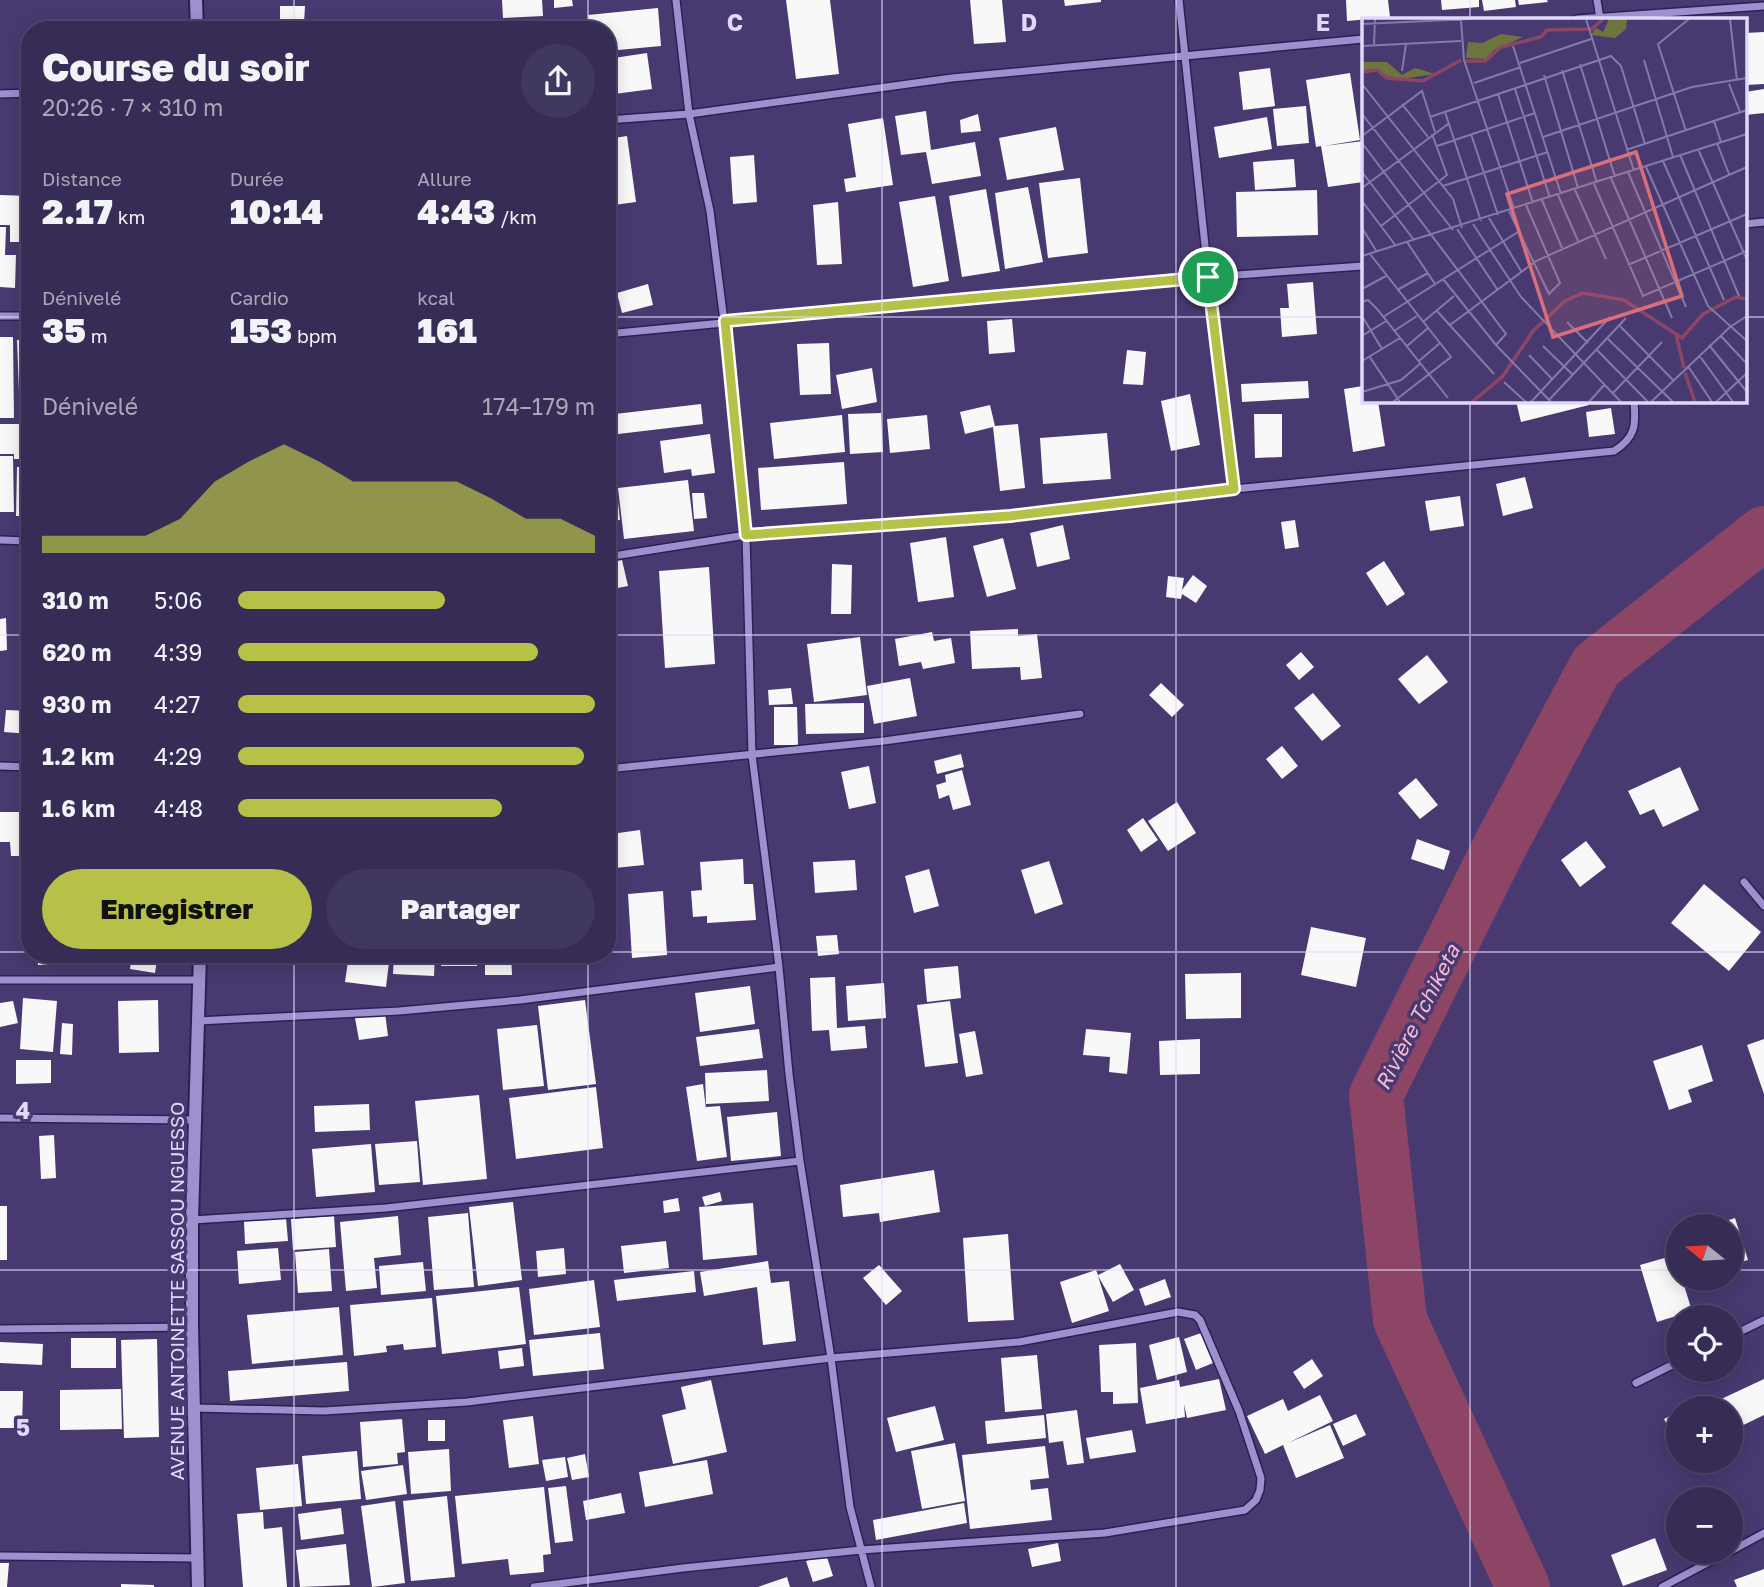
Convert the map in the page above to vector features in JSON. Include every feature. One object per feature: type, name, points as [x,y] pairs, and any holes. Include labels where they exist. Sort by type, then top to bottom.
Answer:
[{"type":"street","points":[[196,0],[197,21]]},
{"type":"street","points":[[676,0],[689,114],[710,211],[725,321],[746,535],[752,754],[779,967],[789,1074],[850,1507],[871,1587]]},
{"type":"street","points":[[1179,0],[1208,277],[1234,489]]},
{"type":"street","points":[[1597,0],[1600,18],[1764,6]]},
{"type":"street","points":[[616,119],[689,114],[952,78],[1362,39]]},
{"type":"street","points":[[0,94],[21,93]]},
{"type":"street","points":[[1746,224],[1764,222]]},
{"type":"street","points":[[616,333],[1208,277],[1362,266]]},
{"type":"street","points":[[0,316],[21,316]]},
{"type":"street","points":[[616,556],[746,535],[1010,516],[1234,489],[1614,451],[1631,436],[1635,425],[1634,402]]},
{"type":"street","points":[[0,540],[21,541]]},
{"type":"street","points":[[616,768],[884,741],[1080,714]]},
{"type":"street","points":[[0,766],[21,766]]},
{"type":"street","points":[[1744,882],[1764,906]]},
{"type":"street","name":"AVENUE ANTOINETTE SASSOU NGUESSO","points":[[198,1587],[192,1220],[200,963]]},
{"type":"street","points":[[198,1021],[400,1010],[520,1000],[779,967]]},
{"type":"street","points":[[0,980],[201,980]]},
{"type":"street","points":[[0,1118],[194,1120]]},
{"type":"street","points":[[192,1220],[386,1208],[800,1161]]},
{"type":"street","points":[[195,1408],[324,1411],[467,1402],[831,1358],[1019,1342],[1178,1312],[1188,1313],[1200,1320],[1239,1411],[1261,1478],[1256,1500],[1245,1510],[1105,1533],[861,1550],[683,1568],[534,1587]]},
{"type":"street","points":[[1743,1330],[1764,1320]]},
{"type":"street","points":[[0,1329],[192,1327]]},
{"type":"street","points":[[1636,1383],[1666,1368]]},
{"type":"street","points":[[1743,1544],[1764,1533]]},
{"type":"street","points":[[0,1556],[198,1558]]},
{"type":"street","points":[[1662,1587],[1705,1564]]},
{"type":"building","points":[[502,0],[542,0],[543,16],[503,18]]},
{"type":"building","points":[[554,0],[572,0],[573,6],[554,8]]},
{"type":"building","points":[[786,0],[830,0],[839,74],[796,79]]},
{"type":"building","points":[[970,0],[1002,0],[1006,42],[974,44]]},
{"type":"building","points":[[1064,0],[1101,0],[1101,2],[1065,6]]},
{"type":"building","points":[[1346,0],[1388,0],[1390,17],[1347,21]]},
{"type":"building","points":[[1441,0],[1479,0],[1479,7],[1442,10]]},
{"type":"building","points":[[1482,0],[1515,0],[1516,7],[1484,11]]},
{"type":"building","points":[[1518,0],[1547,0],[1548,2],[1519,5]]},
{"type":"building","points":[[280,6],[305,6],[304,21],[280,21]]},
{"type":"building","points":[[658,8],[661,46],[616,50],[616,21],[589,21],[588,15]]},
{"type":"building","points":[[1764,32],[1764,84],[1746,85],[1746,33]]},
{"type":"building","points":[[647,53],[652,89],[616,94],[616,58]]},
{"type":"building","points":[[1270,68],[1275,106],[1243,110],[1239,72]]},
{"type":"building","points":[[1350,73],[1360,140],[1324,146],[1362,141],[1362,182],[1328,187],[1321,146],[1316,147],[1306,80]]},
{"type":"building","points":[[1764,89],[1764,113],[1746,115],[1746,92]]},
{"type":"building","points":[[1306,106],[1309,143],[1277,146],[1273,109]]},
{"type":"building","points":[[926,111],[931,150],[975,142],[981,176],[932,184],[926,152],[901,155],[895,116]]},
{"type":"building","points":[[978,114],[981,131],[961,133],[960,120]]},
{"type":"building","points":[[1267,117],[1272,149],[1219,158],[1214,127]]},
{"type":"building","points":[[883,118],[893,185],[846,192],[844,179],[856,177],[848,124]]},
{"type":"building","points":[[1056,127],[1064,170],[1007,180],[999,138]]},
{"type":"building","points":[[627,136],[636,202],[616,205],[616,138]]},
{"type":"building","points":[[754,155],[757,202],[733,204],[730,157]]},
{"type":"building","points":[[1294,159],[1296,187],[1255,190],[1253,162]]},
{"type":"building","points":[[1080,178],[1088,253],[1048,258],[1039,183]]},
{"type":"building","points":[[1028,187],[1043,262],[1005,269],[995,193]]},
{"type":"building","points":[[986,189],[1000,271],[962,277],[949,196]]},
{"type":"building","points":[[1317,190],[1318,235],[1237,237],[1236,192]]},
{"type":"building","points":[[0,195],[21,196],[21,242],[10,242],[10,225],[0,225]]},
{"type":"building","points":[[935,196],[949,281],[913,287],[899,202]]},
{"type":"building","points":[[838,202],[842,264],[817,265],[813,205]]},
{"type":"building","points":[[0,227],[6,227],[5,255],[16,255],[15,288],[0,287]]},
{"type":"building","points":[[1313,282],[1317,334],[1282,337],[1280,308],[1289,308],[1287,284]]},
{"type":"building","points":[[648,284],[653,305],[622,313],[617,293]]},
{"type":"building","points":[[1012,319],[1015,352],[989,354],[987,321]]},
{"type":"building","points":[[0,337],[13,337],[14,418],[0,418]]},
{"type":"building","points":[[17,340],[21,340],[21,418],[20,418]]},
{"type":"building","points":[[829,343],[831,394],[800,395],[797,344]]},
{"type":"building","points":[[1127,350],[1146,352],[1143,385],[1123,384]]},
{"type":"building","points":[[872,368],[877,402],[842,409],[836,375]]},
{"type":"building","points":[[1308,381],[1309,398],[1242,402],[1241,384]]},
{"type":"building","points":[[1362,386],[1362,402],[1378,402],[1385,446],[1353,452],[1344,389]]},
{"type":"building","points":[[1190,394],[1200,445],[1171,451],[1161,401]]},
{"type":"building","points":[[1516,402],[1588,402],[1589,405],[1521,422]]},
{"type":"building","points":[[701,404],[703,424],[618,434],[616,414]]},
{"type":"building","points":[[990,405],[995,426],[1018,424],[1025,488],[1000,491],[993,427],[965,434],[960,412]]},
{"type":"building","points":[[1611,408],[1615,434],[1589,437],[1586,412]]},
{"type":"building","points":[[881,413],[883,452],[850,454],[848,414]]},
{"type":"building","points":[[1254,414],[1282,414],[1282,457],[1255,458]]},
{"type":"building","points":[[842,415],[845,452],[774,459],[770,423]]},
{"type":"building","points":[[927,415],[930,449],[890,453],[887,419]]},
{"type":"building","points":[[0,424],[21,424],[21,459],[14,459],[14,454],[0,454]]},
{"type":"building","points":[[1107,433],[1111,479],[1043,484],[1040,438]]},
{"type":"building","points":[[710,434],[715,473],[692,476],[691,469],[664,473],[660,441]]},
{"type":"building","points":[[0,456],[13,456],[14,512],[0,512]]},
{"type":"building","points":[[844,462],[847,504],[761,510],[758,468]]},
{"type":"building","points":[[17,467],[21,467],[21,516],[16,516]]},
{"type":"building","points":[[1525,477],[1533,508],[1503,516],[1496,484]]},
{"type":"building","points":[[688,480],[694,531],[624,539],[618,488]]},
{"type":"building","points":[[616,484],[620,520],[616,520]]},
{"type":"building","points":[[692,493],[704,493],[707,518],[694,519]]},
{"type":"building","points":[[1460,496],[1464,526],[1430,531],[1425,501]]},
{"type":"building","points":[[1295,520],[1299,547],[1285,549],[1281,522]]},
{"type":"building","points":[[1063,525],[1070,559],[1037,567],[1030,533]]},
{"type":"building","points":[[946,537],[954,597],[918,602],[910,543]]},
{"type":"building","points":[[1003,538],[1016,589],[987,597],[973,546]]},
{"type":"building","points":[[622,560],[628,586],[616,588],[616,561]]},
{"type":"building","points":[[1384,561],[1405,594],[1387,606],[1366,573]]},
{"type":"building","points":[[832,564],[852,565],[851,614],[831,614]]},
{"type":"building","points":[[709,567],[715,664],[665,668],[659,571]]},
{"type":"building","points":[[1193,575],[1207,586],[1196,603],[1182,594],[1181,599],[1166,597],[1168,576],[1184,578],[1182,590]]},
{"type":"building","points":[[6,618],[7,650],[0,651],[0,619]]},
{"type":"building","points":[[1018,629],[1018,636],[1037,634],[1042,678],[1021,680],[1020,667],[972,669],[970,631]]},
{"type":"building","points":[[932,632],[934,641],[951,638],[955,663],[923,669],[921,662],[899,666],[895,639]]},
{"type":"building","points":[[860,637],[867,695],[814,702],[807,644]]},
{"type":"building","points":[[1301,652],[1314,667],[1299,680],[1286,665]]},
{"type":"building","points":[[1427,655],[1448,682],[1419,704],[1398,679]]},
{"type":"building","points":[[910,678],[917,716],[874,724],[867,686]]},
{"type":"building","points":[[1161,683],[1184,705],[1172,717],[1149,695]]},
{"type":"building","points":[[791,688],[793,704],[769,705],[768,690]]},
{"type":"building","points":[[1313,693],[1341,726],[1322,741],[1294,708]]},
{"type":"building","points":[[864,703],[864,733],[806,734],[805,704]]},
{"type":"building","points":[[774,707],[797,707],[798,745],[774,745]]},
{"type":"building","points":[[6,710],[21,711],[21,733],[4,732]]},
{"type":"building","points":[[1282,746],[1298,766],[1282,779],[1266,759]]},
{"type":"building","points":[[961,754],[964,767],[937,774],[934,761]]},
{"type":"building","points":[[869,766],[876,803],[849,809],[841,772]]},
{"type":"building","points":[[1680,767],[1699,810],[1663,827],[1654,809],[1640,815],[1628,791]]},
{"type":"building","points":[[962,770],[971,805],[953,810],[949,795],[939,799],[936,785],[946,782],[945,775]]},
{"type":"building","points":[[1416,778],[1438,805],[1420,819],[1398,793]]},
{"type":"building","points":[[1177,802],[1196,833],[1168,851],[1148,821]]},
{"type":"building","points":[[0,812],[21,812],[21,856],[11,856],[10,842],[0,842]]},
{"type":"building","points":[[1143,818],[1158,840],[1141,852],[1127,830]]},
{"type":"building","points":[[640,830],[644,865],[616,868],[616,833]]},
{"type":"building","points":[[1417,839],[1450,851],[1444,870],[1411,859]]},
{"type":"building","points":[[1586,841],[1606,867],[1580,887],[1561,860]]},
{"type":"building","points":[[743,859],[744,884],[753,884],[756,920],[707,923],[707,916],[693,917],[691,891],[702,890],[700,862]]},
{"type":"building","points":[[855,860],[857,890],[815,893],[813,862]]},
{"type":"building","points":[[1049,861],[1063,904],[1035,914],[1021,870]]},
{"type":"building","points":[[929,869],[939,906],[914,913],[905,876]]},
{"type":"building","points":[[1704,884],[1761,932],[1729,971],[1671,923]]},
{"type":"building","points":[[663,891],[667,955],[632,958],[628,894]]},
{"type":"building","points":[[1311,927],[1366,938],[1356,987],[1301,975]]},
{"type":"building","points":[[837,935],[839,954],[818,956],[816,936]]},
{"type":"building","points":[[38,963],[66,963],[66,965]]},
{"type":"building","points":[[131,963],[157,963],[155,973],[130,969]]},
{"type":"building","points":[[348,963],[389,963],[386,987],[345,982]]},
{"type":"building","points":[[394,963],[435,963],[434,976],[393,974]]},
{"type":"building","points":[[441,963],[477,963],[477,966],[441,966]]},
{"type":"building","points":[[485,963],[511,963],[512,975],[485,975]]},
{"type":"building","points":[[958,966],[961,998],[927,1002],[924,969]]},
{"type":"building","points":[[1241,973],[1241,1018],[1186,1019],[1185,974]]},
{"type":"building","points":[[835,977],[837,1028],[865,1026],[867,1048],[831,1051],[829,1030],[812,1031],[810,978]]},
{"type":"building","points":[[884,983],[886,1018],[848,1021],[846,986]]},
{"type":"building","points":[[750,986],[755,1024],[700,1032],[695,993]]},
{"type":"building","points":[[23,998],[57,1001],[53,1052],[20,1049]]},
{"type":"building","points":[[158,1000],[159,1052],[119,1053],[118,1001]]},
{"type":"building","points":[[585,1000],[596,1084],[548,1090],[538,1006]]},
{"type":"building","points":[[13,1001],[18,1023],[0,1027],[0,1003]]},
{"type":"building","points":[[950,1001],[958,1063],[925,1067],[917,1005]]},
{"type":"building","points":[[385,1013],[388,1036],[359,1040],[355,1018]]},
{"type":"building","points":[[62,1023],[73,1024],[72,1055],[60,1054]]},
{"type":"building","points":[[537,1025],[544,1086],[503,1090],[497,1029]]},
{"type":"building","points":[[759,1029],[763,1058],[700,1066],[696,1037]]},
{"type":"building","points":[[1086,1029],[1131,1033],[1127,1074],[1109,1072],[1110,1057],[1083,1055]]},
{"type":"building","points":[[975,1031],[983,1074],[966,1077],[959,1034]]},
{"type":"building","points":[[1200,1039],[1200,1074],[1160,1075],[1159,1041]]},
{"type":"building","points":[[1764,1039],[1764,1094],[1747,1045]]},
{"type":"building","points":[[1702,1045],[1713,1081],[1688,1090],[1692,1102],[1669,1110],[1653,1061]]},
{"type":"building","points":[[16,1060],[51,1060],[51,1083],[16,1084]]},
{"type":"building","points":[[767,1070],[769,1101],[706,1104],[705,1073]]},
{"type":"building","points":[[703,1084],[706,1109],[720,1106],[727,1157],[697,1161],[686,1087]]},
{"type":"building","points":[[596,1087],[603,1148],[516,1159],[509,1098]]},
{"type":"building","points":[[479,1095],[487,1179],[423,1185],[415,1101]]},
{"type":"building","points":[[369,1104],[370,1130],[315,1132],[314,1106]]},
{"type":"building","points":[[777,1112],[781,1156],[731,1161],[727,1117]]},
{"type":"building","points":[[54,1135],[56,1178],[41,1179],[39,1136]]},
{"type":"building","points":[[417,1141],[420,1182],[379,1185],[375,1144]]},
{"type":"building","points":[[371,1144],[375,1192],[316,1197],[312,1149]]},
{"type":"building","points":[[934,1170],[940,1212],[880,1222],[879,1213],[843,1217],[840,1185]]},
{"type":"building","points":[[720,1192],[722,1201],[705,1206],[702,1197]]},
{"type":"building","points":[[678,1198],[680,1211],[664,1213],[663,1201]]},
{"type":"building","points":[[513,1202],[522,1280],[478,1286],[469,1207]]},
{"type":"building","points":[[753,1203],[757,1255],[703,1260],[699,1207]]},
{"type":"building","points":[[0,1206],[7,1206],[7,1260],[0,1260]]},
{"type":"building","points":[[468,1213],[474,1287],[434,1290],[428,1217]]},
{"type":"building","points":[[334,1216],[336,1247],[293,1250],[291,1219]]},
{"type":"building","points":[[398,1216],[401,1255],[374,1258],[377,1288],[346,1291],[340,1222]]},
{"type":"building","points":[[286,1218],[288,1241],[245,1244],[244,1221]]},
{"type":"building","points":[[1008,1234],[1014,1320],[968,1322],[963,1238]]},
{"type":"building","points":[[666,1241],[669,1268],[624,1273],[621,1246]]},
{"type":"building","points":[[1743,1244],[1748,1260],[1743,1261]]},
{"type":"building","points":[[278,1248],[281,1280],[239,1284],[237,1251]]},
{"type":"building","points":[[564,1248],[566,1274],[538,1277],[536,1251]]},
{"type":"building","points":[[329,1249],[332,1291],[298,1293],[295,1252]]},
{"type":"building","points":[[1666,1258],[1666,1292],[1686,1292],[1690,1305],[1666,1305],[1666,1319],[1657,1322],[1640,1265]]},
{"type":"building","points":[[768,1261],[771,1283],[789,1281],[796,1341],[763,1345],[757,1287],[704,1296],[700,1272]]},
{"type":"building","points":[[423,1262],[426,1291],[381,1295],[379,1266]]},
{"type":"building","points":[[1120,1264],[1134,1290],[1113,1302],[1098,1276],[1109,1311],[1072,1323],[1060,1282],[1096,1270],[1098,1275]]},
{"type":"building","points":[[879,1265],[902,1291],[886,1305],[863,1278]]},
{"type":"building","points":[[694,1271],[696,1292],[617,1301],[614,1280]]},
{"type":"building","points":[[1165,1279],[1171,1297],[1145,1306],[1139,1289]]},
{"type":"building","points":[[594,1280],[600,1327],[534,1335],[529,1289]]},
{"type":"building","points":[[519,1287],[526,1344],[442,1354],[436,1296]]},
{"type":"building","points":[[432,1298],[436,1347],[404,1350],[403,1344],[386,1346],[387,1352],[354,1356],[350,1305]]},
{"type":"building","points":[[339,1307],[343,1355],[252,1364],[247,1315]]},
{"type":"building","points":[[600,1333],[604,1369],[533,1376],[529,1340]]},
{"type":"building","points":[[1201,1333],[1213,1363],[1196,1370],[1184,1339]]},
{"type":"building","points":[[1179,1337],[1187,1372],[1157,1380],[1149,1345]]},
{"type":"building","points":[[71,1338],[116,1338],[116,1368],[71,1368]]},
{"type":"building","points":[[157,1339],[159,1437],[124,1438],[121,1340]]},
{"type":"building","points":[[0,1342],[43,1344],[42,1365],[0,1363]]},
{"type":"building","points":[[1136,1343],[1138,1403],[1113,1404],[1113,1392],[1101,1392],[1099,1345]]},
{"type":"building","points":[[522,1348],[524,1366],[500,1369],[498,1351]]},
{"type":"building","points":[[1037,1355],[1042,1409],[1005,1412],[1001,1358]]},
{"type":"building","points":[[1312,1359],[1323,1376],[1304,1389],[1293,1372]]},
{"type":"building","points":[[347,1362],[349,1391],[230,1401],[228,1371]]},
{"type":"building","points":[[1219,1379],[1226,1410],[1187,1418],[1184,1404],[1185,1417],[1146,1424],[1140,1388],[1179,1380],[1180,1387]]},
{"type":"building","points":[[1764,1379],[1764,1415],[1743,1425],[1743,1396],[1728,1396]]},
{"type":"building","points":[[711,1380],[727,1452],[673,1464],[662,1415],[686,1409],[681,1387]]},
{"type":"building","points":[[121,1389],[122,1429],[60,1430],[60,1390]]},
{"type":"building","points":[[0,1391],[23,1391],[22,1428],[0,1428]]},
{"type":"building","points":[[1320,1395],[1333,1421],[1288,1443],[1330,1425],[1344,1458],[1296,1478],[1283,1445],[1265,1454],[1247,1416],[1283,1399],[1288,1411]]},
{"type":"building","points":[[935,1406],[944,1440],[896,1452],[887,1418]]},
{"type":"building","points":[[1077,1410],[1084,1463],[1067,1465],[1063,1441],[1049,1443],[1046,1414]]},
{"type":"building","points":[[1356,1414],[1366,1435],[1343,1446],[1333,1424]]},
{"type":"building","points":[[1044,1415],[1046,1438],[987,1444],[985,1421]]},
{"type":"building","points":[[533,1416],[539,1464],[509,1468],[503,1420]]},
{"type":"building","points":[[402,1419],[405,1452],[397,1453],[398,1464],[363,1467],[360,1422]]},
{"type":"building","points":[[428,1420],[445,1420],[445,1441],[428,1441]]},
{"type":"building","points":[[1132,1430],[1136,1452],[1090,1459],[1086,1438]]},
{"type":"building","points":[[955,1443],[965,1501],[922,1509],[911,1451]]},
{"type":"building","points":[[1045,1446],[1049,1478],[1030,1480],[1031,1490],[1048,1488],[1052,1520],[970,1529],[962,1455]]},
{"type":"building","points":[[449,1449],[451,1491],[411,1494],[408,1452]]},
{"type":"building","points":[[357,1451],[361,1499],[306,1504],[302,1456]]},
{"type":"building","points":[[585,1454],[589,1477],[572,1480],[567,1458]]},
{"type":"building","points":[[565,1457],[568,1477],[546,1481],[542,1460]]},
{"type":"building","points":[[707,1460],[713,1494],[645,1507],[639,1472]]},
{"type":"building","points":[[298,1464],[302,1506],[260,1510],[256,1468]]},
{"type":"building","points":[[403,1465],[407,1494],[366,1500],[361,1471]]},
{"type":"building","points":[[566,1486],[573,1541],[555,1543],[548,1488]]},
{"type":"building","points":[[544,1487],[551,1554],[543,1555],[544,1572],[510,1575],[508,1559],[462,1564],[455,1496]]},
{"type":"building","points":[[621,1493],[625,1513],[586,1520],[583,1501]]},
{"type":"building","points":[[447,1496],[455,1577],[411,1581],[403,1501]]},
{"type":"building","points":[[395,1501],[405,1583],[372,1587],[361,1506]]},
{"type":"building","points":[[964,1503],[967,1523],[876,1540],[873,1520]]},
{"type":"building","points":[[341,1508],[344,1534],[301,1540],[298,1514]]},
{"type":"building","points":[[263,1512],[264,1529],[282,1527],[287,1587],[243,1587],[237,1514]]},
{"type":"building","points":[[1655,1538],[1667,1570],[1623,1586],[1611,1555]]},
{"type":"building","points":[[1058,1543],[1061,1561],[1032,1567],[1028,1549]]},
{"type":"building","points":[[346,1544],[350,1585],[300,1587],[296,1550]]},
{"type":"building","points":[[826,1554],[833,1576],[813,1582],[806,1561]]},
{"type":"building","points":[[0,1563],[9,1563],[7,1587],[0,1587]]},
{"type":"building","points":[[1764,1569],[1764,1587],[1737,1587],[1734,1580]]},
{"type":"building","points":[[787,1577],[790,1587],[758,1587]]},
{"type":"building","points":[[121,1584],[154,1585],[154,1587],[121,1587]]},
{"type":"waterway","name":"Rivière Tchiketa","points":[[1523,1587],[1400,1320],[1376,1095],[1501,844],[1596,666],[1764,533]]},
{"type":"route","points":[[1208,277],[1234,489],[1010,516],[746,535],[725,321],[1208,277]]}]
